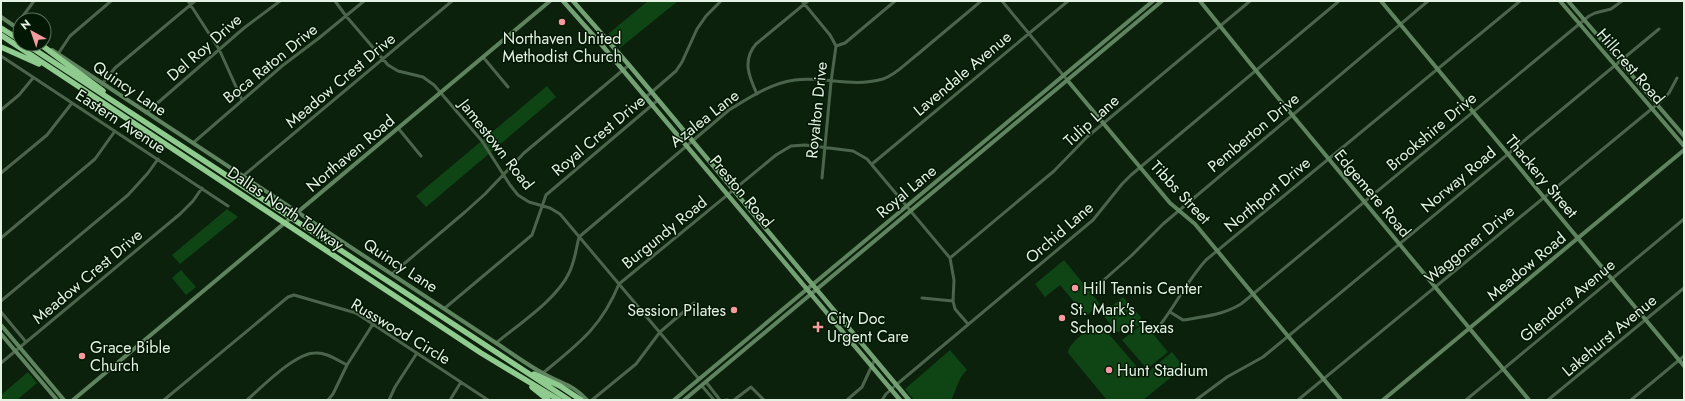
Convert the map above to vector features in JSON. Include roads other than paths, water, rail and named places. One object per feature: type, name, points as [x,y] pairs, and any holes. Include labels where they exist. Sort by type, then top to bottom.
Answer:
[{"type":"highway","points":[[1,28],[12,35]]},
{"type":"highway","name":"Dallas North Tollway","points":[[1,35],[481,353],[559,400]]},
{"type":"highway","points":[[1,47],[57,72]]},
{"type":"highway","name":"Dallas North Tollway","points":[[38,52],[569,400]]},
{"type":"highway","points":[[52,52],[100,88],[110,99]]},
{"type":"highway","points":[[524,371],[560,386],[581,400]]},
{"type":"highway","points":[[520,376],[548,400]]},
{"type":"main road","name":"Preston Road","points":[[563,1],[624,70],[900,400]]},
{"type":"main road","name":"Preston Road","points":[[573,1],[629,65],[908,400]]},
{"type":"main road","points":[[601,44],[607,39]]},
{"type":"main road","points":[[749,220],[754,216]]},
{"type":"main road","points":[[767,241],[771,236]]},
{"type":"main road","points":[[850,339],[853,333]]},
{"type":"main road","points":[[850,339],[857,338]]},
{"type":"street","points":[[26,12],[34,1]]},
{"type":"street","points":[[58,54],[70,36],[111,1]]},
{"type":"street","points":[[188,1],[198,19],[219,49],[242,100]]},
{"type":"street","points":[[102,84],[115,68],[195,1]]},
{"type":"street","name":"Del Roy Drive","points":[[146,113],[244,28],[280,1]]},
{"type":"street","name":"Jamestown Road","points":[[335,1],[346,16],[392,69],[429,80],[482,141],[518,194],[529,202],[560,214],[699,379]]},
{"type":"street","name":"Boca Raton Drive","points":[[193,143],[242,100],[364,1]]},
{"type":"street","name":"Meadow Crest Drive","points":[[243,176],[452,1]]},
{"type":"street","name":"Northaven Road","points":[[73,400],[550,1]]},
{"type":"street","name":"Royal Crest Drive","points":[[646,97],[676,71],[682,62],[697,29],[706,16],[721,1]]},
{"type":"street","name":"Royalton Drive","points":[[822,178],[836,46],[844,43],[895,1]]},
{"type":"street","name":"Azalea Lane","points":[[579,237],[729,110],[775,85],[796,80],[864,83],[885,78],[891,75],[981,1]]},
{"type":"street","name":"Tibbs Street","points":[[1002,1],[1170,203],[1195,224],[1341,400]]},
{"type":"street","name":"Lavendale Avenue","points":[[872,164],[1068,1]]},
{"type":"street","name":"Royal Lane","points":[[674,400],[1153,1]]},
{"type":"street","name":"Royal Lane","points":[[684,400],[1127,32],[1162,1]]},
{"type":"street","name":"Edgemere Road","points":[[1200,1],[1529,400]]},
{"type":"street","name":"Tulip Lane","points":[[950,258],[1054,171],[1081,143],[1104,123],[1250,1]]},
{"type":"street","name":"Orchid Lane","points":[[882,400],[891,389],[1094,220],[1122,184],[1141,167],[1339,1]]},
{"type":"street","name":"Thackery Street","points":[[1381,1],[1684,366]]},
{"type":"street","name":"Pemberton Drive","points":[[1097,286],[1126,261],[1152,234],[1428,1]]},
{"type":"street","name":"Northport Drive","points":[[1157,329],[1170,312],[1184,287],[1196,271],[1218,251],[1520,1]]},
{"type":"street","name":"Hillcrest Road","points":[[1560,1],[1615,66],[1684,136]]},
{"type":"street","name":"Hillcrest Road","points":[[1568,1],[1620,62],[1684,146]]},
{"type":"street","name":"Brookshire Drive","points":[[1170,312],[1183,320],[1213,315],[1234,309],[1584,20],[1595,13],[1611,9],[1622,1]]},
{"type":"street","points":[[757,94],[747,62],[751,51],[756,44],[805,2],[830,35],[836,46]]},
{"type":"street","points":[[1,18],[12,25]]},
{"type":"street","points":[[1122,27],[1127,32]]},
{"type":"street","name":"Norway Road","points":[[1196,400],[1227,377],[1263,356],[1660,29]]},
{"type":"street","name":"Quincy Lane","points":[[52,50],[243,176],[296,213],[445,308],[543,373],[569,386],[587,400]]},
{"type":"street","name":"Eastern Avenue","points":[[1,56],[228,206]]},
{"type":"street","points":[[483,57],[508,87]]},
{"type":"street","points":[[392,274],[485,194],[524,153],[629,65]]},
{"type":"street","points":[[1,110],[19,95],[33,78]]},
{"type":"street","name":"Waggoner Drive","points":[[1298,400],[1654,107],[1669,94],[1677,78]]},
{"type":"street","name":"Royal Crest Drive","points":[[445,308],[529,238],[535,231],[546,194],[550,190],[658,100]]},
{"type":"street","points":[[1,173],[47,135],[72,103]]},
{"type":"street","points":[[398,128],[421,156]]},
{"type":"street","points":[[1,238],[95,159],[115,131]]},
{"type":"street","points":[[982,143],[986,149]]},
{"type":"street","name":"Burgundy Road","points":[[543,373],[583,339],[598,323],[612,301],[619,284],[786,148],[805,144],[825,148],[853,150],[863,155],[950,258]]},
{"type":"street","name":"Meadow Road","points":[[1383,400],[1684,150]]},
{"type":"street","points":[[1,301],[128,195],[148,173],[158,159]]},
{"type":"street","name":"Meadow Crest Drive","points":[[1,362],[180,214],[193,201],[202,188]]},
{"type":"street","name":"Glendora Avenue","points":[[1466,400],[1684,219]]},
{"type":"street","points":[[496,343],[560,288],[568,276],[574,261],[579,237]]},
{"type":"street","points":[[950,258],[954,280],[953,301],[957,312],[968,324]]},
{"type":"street","name":"Lakehurst Avenue","points":[[1548,400],[1684,288]]},
{"type":"street","name":"Russwood Circle","points":[[164,400],[288,297],[298,295],[356,314],[488,400]]},
{"type":"street","points":[[922,298],[953,301]]},
{"type":"street","points":[[592,400],[642,358],[660,332],[694,303]]},
{"type":"street","points":[[1,312],[26,342]]},
{"type":"street","points":[[771,319],[775,324]]},
{"type":"street","points":[[328,400],[337,386],[347,365],[373,324]]},
{"type":"street","points":[[1,325],[64,400]]},
{"type":"street","points":[[758,330],[762,335]]},
{"type":"street","points":[[1,334],[57,400]]},
{"type":"street","points":[[247,400],[294,360],[305,354],[315,352],[325,354],[347,365]]},
{"type":"street","points":[[389,400],[395,387],[417,353]]},
{"type":"street","points":[[1631,400],[1684,356]]},
{"type":"street","points":[[724,358],[729,363]]},
{"type":"street","points":[[847,400],[862,387],[871,365],[875,360]]},
{"type":"street","points":[[699,379],[706,382],[720,400]]},
{"type":"street","points":[[699,379],[702,386],[714,400]]},
{"type":"street","points":[[450,400],[461,382]]},
{"type":"street","points":[[734,400],[751,386],[764,400]]},
{"type":"place","name":"Northaven United Methodist Church","points":[[562,22]]},
{"type":"place","name":"Hill Tennis Center","points":[[1075,288]]},
{"type":"place","name":"Session Pilates","points":[[734,310]]},
{"type":"place","name":"St. Mark's School of Texas","points":[[1062,318]]},
{"type":"place","name":"City Doc Urgent Care","points":[[818,327]]},
{"type":"place","name":"Grace Bible Church","points":[[82,356]]},
{"type":"place","name":"Hunt Stadium","points":[[1109,370]]}]
